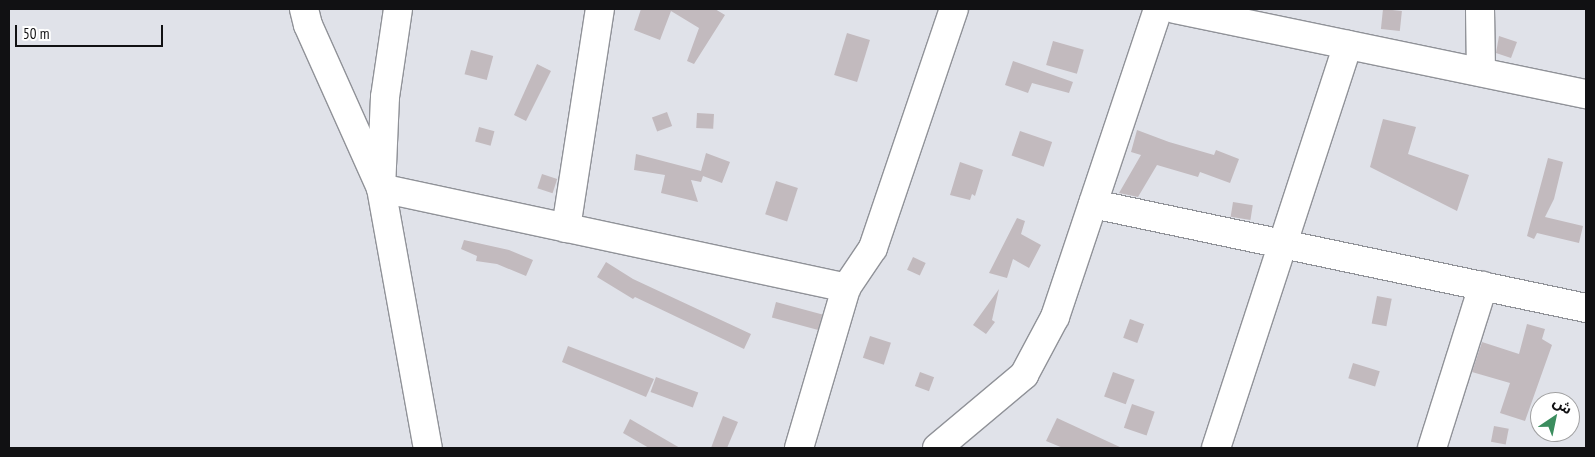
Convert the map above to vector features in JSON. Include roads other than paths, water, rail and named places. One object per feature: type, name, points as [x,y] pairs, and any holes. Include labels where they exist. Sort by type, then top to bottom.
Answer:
[{"type":"street","points":[[304,9],[381,188]]},
{"type":"street","points":[[398,9],[384,97],[381,188],[428,448]]},
{"type":"street","points":[[566,228],[600,9]]},
{"type":"street","points":[[799,448],[846,288],[873,248],[954,9]]},
{"type":"street","points":[[937,448],[1024,375],[1055,317],[1158,9]]},
{"type":"street","points":[[1175,9],[1586,94]]},
{"type":"street","points":[[1480,9],[1481,72]]},
{"type":"street","points":[[1216,448],[1348,45]]},
{"type":"street","points":[[381,188],[846,288]]},
{"type":"street","points":[[1093,204],[1586,308]]},
{"type":"street","points":[[1432,448],[1483,286]]}]
